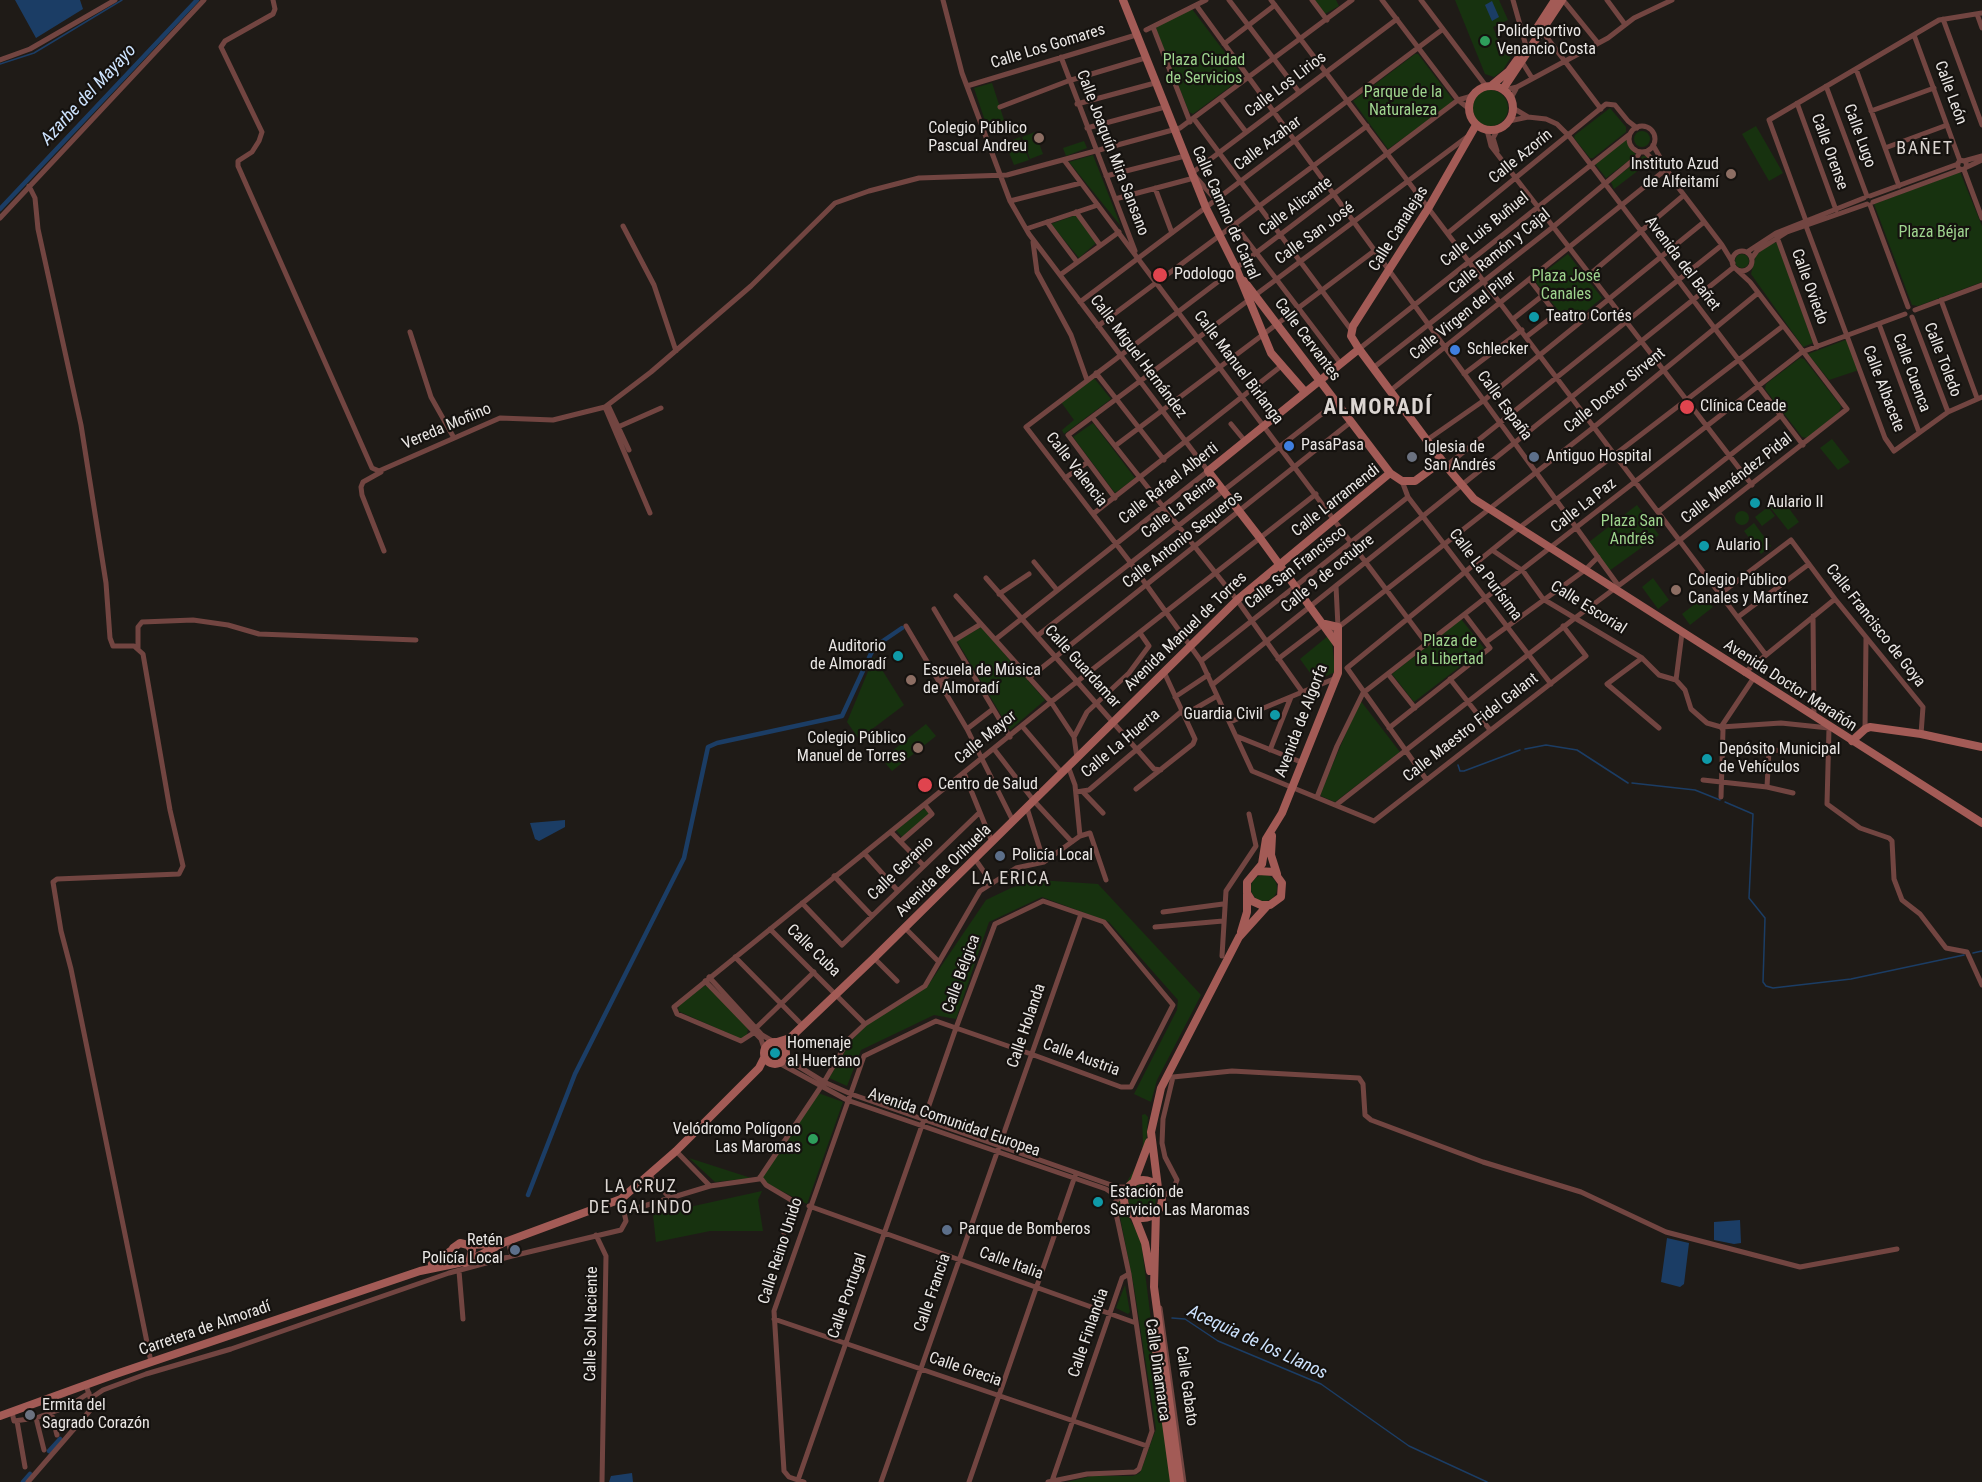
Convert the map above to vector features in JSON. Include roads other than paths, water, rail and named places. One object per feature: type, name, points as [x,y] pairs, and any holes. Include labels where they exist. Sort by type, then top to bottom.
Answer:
[{"type":"main road","name":"Calle Camino de Catral","points":[[1123,0],[1206,208],[1237,270]]},
{"type":"main road","points":[[1504,90],[1562,0]]},
{"type":"main road","points":[[1489,86],[1504,90],[1511,98],[1513,108],[1509,121],[1498,129],[1482,128],[1468,108],[1472,96],[1509,71],[1553,1]]},
{"type":"main road","name":"Calle Canalejas","points":[[1352,331],[1470,138],[1482,128]]},
{"type":"main road","name":"Calle Cervantes","points":[[1237,270],[1252,298],[1278,324],[1390,473]]},
{"type":"main road","name":"Calle Camino de Catral","points":[[1252,298],[1273,359],[1305,392]]},
{"type":"main road","name":"Avenida Doctor Marañón","points":[[1352,331],[1353,340],[1359,349],[1461,486],[1474,499],[1585,570],[1616,587],[1682,633],[1982,824]]},
{"type":"main road","name":"Calle Rafael Alberti","points":[[1208,471],[1359,349]]},
{"type":"main road","name":"Calle Larramendi","points":[[1279,563],[1390,473],[1402,481],[1414,481],[1444,463]]},
{"type":"main road","name":"Calle Miguel Hernández","points":[[1208,471],[1279,563],[1337,644]]},
{"type":"main road","name":"Avenida Manuel de Torres","points":[[1114,721],[1190,645],[1279,563]]},
{"type":"main road","points":[[1324,624],[1338,627]]},
{"type":"main road","name":"Avenida de Algorfa","points":[[1256,872],[1264,860],[1266,839],[1292,787],[1336,678],[1343,668],[1337,644],[1338,627]]},
{"type":"main road","name":"Avenida de Orihuela","points":[[764,1048],[790,1038],[803,1026],[1114,721]]},
{"type":"main road","points":[[1852,741],[1865,729],[1921,734],[1982,747]]},
{"type":"main road","name":"Avenida de Algorfa","points":[[1274,826],[1270,850],[1277,874]]},
{"type":"main road","points":[[1174,1482],[1157,1366],[1149,1264],[1142,1232],[1122,1198],[1143,1164],[1157,1100],[1165,1078],[1239,937],[1247,912],[1247,882],[1256,872],[1266,870],[1277,874],[1282,883],[1282,894],[1278,900],[1267,906],[1239,937]]},
{"type":"main road","points":[[1247,893],[1255,903],[1267,906]]},
{"type":"main road","name":"Avenida de Orihuela","points":[[771,1062],[786,1052],[790,1038]]},
{"type":"main road","points":[[775,1042],[786,1052]]},
{"type":"main road","points":[[420,1271],[459,1267],[470,1259],[507,1242],[621,1199],[650,1176],[759,1068],[771,1062],[764,1048]]},
{"type":"main road","points":[[1151,1132],[1161,1197],[1156,1211],[1155,1296],[1182,1482]]},
{"type":"main road","points":[[1131,1184],[1147,1181],[1158,1188]]},
{"type":"main road","points":[[1134,1215],[1143,1217],[1156,1211]]},
{"type":"main road","points":[[420,1271],[458,1244],[507,1242]]},
{"type":"main road","points":[[468,1245],[472,1253],[470,1259]]},
{"type":"main road","points":[[452,1250],[459,1267]]},
{"type":"main road","name":"Carretera de Almoradí","points":[[0,1416],[89,1392],[98,1380],[420,1271]]},
{"type":"street","points":[[0,60],[30,50],[114,0]]},
{"type":"street","points":[[0,218],[204,0]]},
{"type":"street","points":[[273,0],[275,9],[273,14],[225,41],[221,47],[262,132],[252,152],[238,161],[238,166],[372,468],[382,470]]},
{"type":"street","name":"Calle Miguel Hernández","points":[[944,0],[967,86],[1010,201],[1034,240],[1208,471]]},
{"type":"street","points":[[1146,30],[1206,0]]},
{"type":"street","points":[[1229,0],[1299,92]]},
{"type":"street","points":[[1312,0],[1327,20]]},
{"type":"street","points":[[1339,0],[1344,7]]},
{"type":"street","name":"Vereda Moñino","points":[[384,551],[362,495],[363,482],[382,470],[501,418],[553,420],[606,406],[676,351],[751,286],[835,203],[868,191],[919,178],[1000,174],[1064,160],[1174,130],[1192,121],[1353,0]]},
{"type":"street","points":[[1382,0],[1458,100],[1468,108]]},
{"type":"street","points":[[1421,0],[1489,86]]},
{"type":"street","points":[[1513,0],[1526,46]]},
{"type":"street","points":[[1562,0],[1598,43]]},
{"type":"street","points":[[1607,0],[1624,23]]},
{"type":"street","points":[[1504,90],[1517,87],[1598,43],[1616,32],[1624,23],[1658,3],[1672,0]]},
{"type":"street","points":[[1224,44],[1273,3],[1766,655]]},
{"type":"street","name":"Calle España","points":[[1196,5],[1598,557],[1616,587]]},
{"type":"street","points":[[1797,103],[1943,19],[1979,14],[1982,28]]},
{"type":"street","name":"Calle Los Lirios","points":[[1193,176],[1219,152],[1397,19]]},
{"type":"street","points":[[1943,19],[1982,125]]},
{"type":"street","points":[[1153,27],[1192,121],[1219,152],[1352,331]]},
{"type":"street","name":"Calle Azahar","points":[[1080,302],[1443,29]]},
{"type":"street","points":[[1542,31],[1601,109]]},
{"type":"street","name":"Calle Los Gomares","points":[[967,86],[1136,35]]},
{"type":"street","name":"Calle León","points":[[1914,35],[1982,218]]},
{"type":"street","name":"Calle Joaquín Mira Sansano","points":[[1061,57],[1068,81],[1138,258]]},
{"type":"street","points":[[1000,107],[1068,81],[1145,58]]},
{"type":"street","points":[[1522,62],[1532,78]]},
{"type":"street","points":[[1856,69],[1899,186]]},
{"type":"street","points":[[1077,104],[1155,83]]},
{"type":"street","name":"Calle Lugo","points":[[1826,86],[1908,307]]},
{"type":"street","points":[[1511,98],[1517,87]]},
{"type":"street","points":[[1871,111],[1934,88]]},
{"type":"street","points":[[1458,100],[1472,96]]},
{"type":"street","points":[[1221,99],[1246,132]]},
{"type":"street","name":"Calle Alicante","points":[[1026,427],[1120,354],[1237,270],[1256,253],[1389,155],[1458,100]]},
{"type":"street","name":"Calle Albacete","points":[[1797,103],[1769,120],[1885,438],[1894,451],[1919,432]]},
{"type":"street","name":"Calle Orense","points":[[1797,103],[1836,210]]},
{"type":"street","name":"Calle Azorín","points":[[1448,233],[1601,109],[1611,104],[1628,121]]},
{"type":"street","points":[[1087,128],[1165,107]]},
{"type":"street","name":"Avenida del Bañet","points":[[1513,108],[1528,117]]},
{"type":"street","name":"Avenida del Bañet","points":[[1509,121],[1528,117],[1546,118],[1557,124],[1569,136],[1803,445]]},
{"type":"street","points":[[1628,121],[1637,128]]},
{"type":"street","points":[[1628,121],[1631,146],[1665,168]]},
{"type":"street","points":[[1885,148],[1947,125]]},
{"type":"street","points":[[1098,326],[1367,126]]},
{"type":"street","points":[[1631,134],[1637,128],[1646,127],[1653,132],[1653,145],[1671,178],[1723,247],[1735,267],[1758,292],[1802,352]]},
{"type":"street","points":[[1482,128],[1490,144],[1752,485]]},
{"type":"street","points":[[1498,129],[1493,138],[1498,152]]},
{"type":"street","name":"Calle Luis Buñuel","points":[[1359,349],[1590,164],[1631,134]]},
{"type":"street","name":"Calle San José","points":[[1088,462],[1068,435],[1470,138]]},
{"type":"street","points":[[1643,152],[1653,145]]},
{"type":"street","name":"Calle Ramón y Cajal","points":[[1373,368],[1553,227],[1643,152]]},
{"type":"street","points":[[1106,176],[1185,156]]},
{"type":"street","points":[[1750,282],[1749,268],[1752,258],[1757,251],[1777,237],[1836,210],[1982,158]]},
{"type":"street","name":"Calle Manuel Birlanga","points":[[1064,160],[1426,644]]},
{"type":"street","points":[[1723,247],[1730,253],[1747,252],[1776,233],[1962,165]]},
{"type":"street","name":"Calle Virgen del Pilar","points":[[1390,391],[1622,207],[1665,168]]},
{"type":"street","points":[[1115,200],[1193,176],[1216,200],[1341,364]]},
{"type":"street","points":[[1010,201],[1081,183]]},
{"type":"street","points":[[29,186],[35,198],[38,229],[81,425],[106,583],[110,638],[117,648],[138,648]]},
{"type":"street","points":[[1155,188],[1172,233]]},
{"type":"street","points":[[1589,274],[1684,195]]},
{"type":"street","points":[[1026,229],[1098,205]]},
{"type":"street","points":[[1076,212],[1100,246]]},
{"type":"street","points":[[1047,222],[1077,262]]},
{"type":"street","points":[[1427,441],[1540,355],[1704,222]]},
{"type":"street","points":[[623,226],[654,285],[676,351]]},
{"type":"street","points":[[1060,275],[1126,227]]},
{"type":"street","name":"Calle Oviedo","points":[[1777,237],[1817,346]]},
{"type":"street","points":[[1034,240],[1038,272],[1071,335],[1087,380]]},
{"type":"street","points":[[1444,463],[1500,423],[1723,247]]},
{"type":"street","points":[[1115,446],[1374,252]]},
{"type":"street","points":[[1747,252],[1752,258]]},
{"type":"street","points":[[1735,267],[1736,253]]},
{"type":"street","points":[[1735,267],[1749,268]]},
{"type":"street","name":"Calle 9 de octubre","points":[[1212,685],[1735,267]]},
{"type":"street","points":[[1526,337],[1556,314],[1530,280]]},
{"type":"street","points":[[1915,310],[1912,317],[1905,314],[1908,307],[1915,310],[1982,285]]},
{"type":"street","name":"Calle Doctor Sirvent","points":[[1331,633],[1594,427],[1758,292]]},
{"type":"street","points":[[1513,318],[1542,296]]},
{"type":"street","points":[[1919,432],[1948,412],[1980,397],[1941,300]]},
{"type":"street","name":"Calle La Paz","points":[[1363,693],[1802,352],[1905,314]]},
{"type":"street","name":"Calle Toledo","points":[[1912,317],[1948,412]]},
{"type":"street","name":"Calle Cuenca","points":[[1879,324],[1919,432]]},
{"type":"street","points":[[1426,779],[1343,668],[1519,528],[1783,326]]},
{"type":"street","points":[[1464,374],[1522,330]]},
{"type":"street","points":[[410,332],[431,397],[454,438]]},
{"type":"street","name":"Calle Menéndez Pidal","points":[[1336,805],[1563,626],[1680,540],[1847,410],[1802,352]]},
{"type":"street","points":[[1093,514],[1280,367]]},
{"type":"street","points":[[1096,373],[1164,460]]},
{"type":"street","name":"Calle La Reina","points":[[1037,636],[1337,402]]},
{"type":"street","points":[[606,406],[629,450]]},
{"type":"street","points":[[606,406],[650,513]]},
{"type":"street","points":[[618,427],[661,408]]},
{"type":"street","points":[[1658,512],[1781,416]]},
{"type":"street","points":[[1092,417],[1237,600],[1303,693]]},
{"type":"street","name":"Calle Antonio Sequeros","points":[[1029,678],[1353,423]]},
{"type":"street","points":[[1231,424],[1245,441]]},
{"type":"street","name":"Calle Valencia","points":[[1026,427],[1116,543],[1202,661],[1252,771],[1374,821]]},
{"type":"street","points":[[1065,478],[1088,462],[1115,498]]},
{"type":"street","name":"Calle Rafael Alberti","points":[[996,639],[1208,471]]},
{"type":"street","name":"Calle La Purísima","points":[[1402,481],[1408,497],[1551,684]]},
{"type":"street","name":"Calle Mayor","points":[[756,1030],[741,1041],[677,1014],[674,1011],[675,1004],[1051,702],[1316,494]]},
{"type":"street","name":"Calle San Francisco","points":[[1202,661],[1408,497]]},
{"type":"street","name":"Calle Francisco de Goya","points":[[1720,594],[1791,540],[1834,598],[1923,707],[1921,734]]},
{"type":"street","name":"Calle Escorial","points":[[1492,550],[1523,570],[1543,599],[1642,658],[1659,675],[1677,680]]},
{"type":"street","points":[[1486,642],[1585,570],[1598,557]]},
{"type":"street","points":[[1034,562],[1057,590]]},
{"type":"street","points":[[1738,617],[1809,564]]},
{"type":"street","points":[[999,594],[1029,574]]},
{"type":"street","name":"Calle Guardamar","points":[[986,578],[1019,619],[1114,721],[1154,769],[1161,770]]},
{"type":"street","name":"Avenida de Algorfa","points":[[1336,586],[1338,627]]},
{"type":"street","points":[[956,596],[1051,702],[1074,737],[1077,758]]},
{"type":"street","points":[[1744,673],[1834,598]]},
{"type":"street","points":[[934,609],[1010,737]]},
{"type":"street","points":[[1389,728],[1490,648],[1465,615]]},
{"type":"street","points":[[1813,616],[1814,718]]},
{"type":"street","points":[[151,1362],[71,969],[61,931],[53,882],[57,879],[176,875],[183,870],[170,810],[143,654],[138,648],[138,627],[142,622],[193,620],[228,625],[259,634],[416,640]]},
{"type":"street","points":[[953,641],[981,624]]},
{"type":"street","points":[[1278,659],[1324,624]]},
{"type":"street","points":[[906,626],[967,729],[1013,821]]},
{"type":"street","name":"Calle Maestro Fidel Galant","points":[[1374,821],[1586,656],[1563,626]]},
{"type":"street","points":[[1074,737],[1085,715],[1129,673],[1149,646],[1140,633]]},
{"type":"street","points":[[1682,633],[1677,680],[1683,686],[1689,706],[1707,723],[1721,727],[1781,723],[1829,728],[1827,804],[1860,828],[1892,841],[1894,879],[1902,900],[1920,914],[1946,948],[1967,951],[1982,985]]},
{"type":"street","points":[[1865,729],[1866,638]]},
{"type":"street","points":[[1642,658],[1607,684],[1659,728]]},
{"type":"street","points":[[939,682],[966,663]]},
{"type":"street","points":[[1136,789],[1195,740],[1164,672]]},
{"type":"street","points":[[1388,674],[1414,708]]},
{"type":"street","points":[[1175,697],[1208,675]]},
{"type":"street","points":[[1230,722],[1336,678]]},
{"type":"street","points":[[1450,679],[1490,730]]},
{"type":"street","points":[[1721,727],[1754,679]]},
{"type":"street","points":[[1317,797],[1337,746],[1363,693]]},
{"type":"street","name":"Calle La Huerta","points":[[1076,792],[1083,792],[1183,713],[1217,696]]},
{"type":"street","points":[[1270,750],[1291,698]]},
{"type":"street","points":[[967,729],[993,709]]},
{"type":"street","points":[[1022,726],[1062,773]]},
{"type":"street","points":[[1721,727],[1723,730],[1721,797]]},
{"type":"street","points":[[1236,736],[1301,762]]},
{"type":"street","points":[[1723,748],[1794,752]]},
{"type":"street","points":[[994,749],[1034,801],[1072,842]]},
{"type":"street","points":[[1767,787],[1769,750]]},
{"type":"street","points":[[1068,766],[1076,792],[1080,836]]},
{"type":"street","points":[[964,773],[992,842]]},
{"type":"street","points":[[1703,780],[1767,787],[1792,793]]},
{"type":"street","points":[[1083,792],[1103,813]]},
{"type":"street","points":[[900,841],[932,814],[925,804]]},
{"type":"street","points":[[1027,808],[1044,862]]},
{"type":"street","name":"Calle Geranio","points":[[802,903],[842,945],[979,813]]},
{"type":"street","points":[[1222,956],[1224,904],[1228,886],[1256,846],[1249,814]]},
{"type":"street","points":[[891,832],[924,866]]},
{"type":"street","points":[[624,1212],[710,1186],[756,1180],[760,1177],[849,1039],[865,1024],[925,986],[980,891],[992,882],[1016,868],[1044,862],[1080,836],[1090,833],[1106,880]]},
{"type":"street","points":[[864,853],[898,891]]},
{"type":"street","points":[[975,859],[992,882]]},
{"type":"street","points":[[1243,866],[1245,871],[1256,872]]},
{"type":"street","points":[[1238,873],[1245,875],[1247,882]]},
{"type":"street","points":[[834,876],[872,916]]},
{"type":"street","name":"Calle Bélgica","points":[[924,1120],[995,924],[1043,901],[1104,922],[1172,1002],[1166,1021],[1134,1084],[1128,1088]]},
{"type":"street","points":[[1163,912],[1224,904]]},
{"type":"street","name":"Calle Holanda","points":[[998,1150],[1081,914]]},
{"type":"street","points":[[1155,927],[1223,921]]},
{"type":"street","points":[[905,928],[939,962]]},
{"type":"street","name":"Calle Cuba","points":[[770,929],[837,993],[865,1024]]},
{"type":"street","points":[[735,957],[803,1026]]},
{"type":"street","points":[[874,958],[897,981]]},
{"type":"street","points":[[756,1030],[814,972]]},
{"type":"street","points":[[707,979],[756,1030],[775,1042]]},
{"type":"street","name":"Calle Austria","points":[[849,1097],[864,1056],[932,1021],[1128,1088]]},
{"type":"street","points":[[756,1030],[764,1048]]},
{"type":"street","name":"Avenida Comunidad Europea","points":[[786,1052],[790,1061],[822,1084]]},
{"type":"street","name":"Avenida Comunidad Europea","points":[[771,1062],[922,1127],[1117,1187],[1131,1184]]},
{"type":"street","points":[[1161,1197],[1173,1190],[1177,1180],[1165,1157],[1162,1143],[1163,1119],[1173,1077],[1232,1071],[1359,1078],[1363,1084],[1365,1115],[1371,1120],[1483,1162],[1581,1192],[1666,1232],[1800,1267],[1897,1249]]},
{"type":"street","name":"Avenida Comunidad Europea","points":[[849,1097],[924,1120],[998,1150]]},
{"type":"street","name":"Calle Reino Unido","points":[[801,1481],[789,1477],[784,1471],[774,1319],[775,1304],[849,1097]]},
{"type":"street","name":"Calle Portugal","points":[[801,1481],[924,1120]]},
{"type":"street","name":"Calle Francia","points":[[881,1482],[998,1150]]},
{"type":"street","points":[[676,1151],[710,1186]]},
{"type":"street","points":[[969,1482],[1076,1175]]},
{"type":"street","name":"Avenida Comunidad Europea","points":[[1076,1175],[1122,1198]]},
{"type":"street","points":[[650,1176],[670,1198]]},
{"type":"street","points":[[760,1177],[766,1185],[793,1201],[784,1233]]},
{"type":"street","name":"Calle Finlandia","points":[[1050,1482],[1122,1278],[1129,1274],[1114,1204],[1122,1198]]},
{"type":"street","points":[[17,1420],[36,1418],[72,1405],[89,1392],[103,1390],[223,1352],[459,1267],[621,1230],[626,1221],[621,1199]]},
{"type":"street","name":"Calle Italia","points":[[809,1206],[1136,1323]]},
{"type":"street","name":"Calle Sol Naciente","points":[[596,1235],[606,1256],[602,1482]]},
{"type":"street","points":[[507,1242],[512,1256]]},
{"type":"street","points":[[459,1267],[463,1318]]},
{"type":"street","name":"Calle Dinamarca","points":[[1050,1482],[1087,1474],[1131,1473],[1139,1469],[1153,1428],[1129,1274]]},
{"type":"street","name":"Calle Grecia","points":[[774,1319],[1147,1446]]},
{"type":"street","points":[[218,1339],[223,1352]]},
{"type":"street","points":[[98,1380],[103,1390]]},
{"type":"street","points":[[28,1482],[93,1407],[89,1392]]},
{"type":"street","points":[[12,1412],[17,1420],[25,1467]]},
{"type":"street","points":[[51,1412],[57,1435]]},
{"type":"street","points":[[36,1418],[44,1450]]},
{"type":"water","points":[[15,0],[80,0],[83,9],[36,38]]},
{"type":"water","points":[[1492,1],[1499,17],[1492,21],[1485,5]]},
{"type":"water","points":[[565,820],[565,827],[539,841],[535,839],[530,823]]},
{"type":"water","points":[[1740,1220],[1741,1243],[1714,1240],[1714,1222]]},
{"type":"water","points":[[1667,1238],[1689,1243],[1684,1284],[1680,1287],[1661,1282]]},
{"type":"water","points":[[632,1473],[633,1482],[609,1482],[611,1476]]},
{"type":"waterway","points":[[0,64],[34,53],[122,0]]},
{"type":"waterway","name":"Azarbe del Mayayo","points":[[0,209],[197,0]]},
{"type":"waterway","points":[[528,1195],[575,1074],[684,858],[708,747],[717,743],[842,716],[874,647],[902,628]]},
{"type":"waterway","points":[[1525,749],[1546,745],[1577,750],[1628,783]]},
{"type":"waterway","points":[[1458,765],[1460,771],[1464,771],[1520,750]]},
{"type":"waterway","points":[[1632,783],[1695,790],[1720,800]]},
{"type":"waterway","points":[[1725,802],[1753,814],[1749,898],[1765,918],[1763,982],[1766,986],[1773,988],[1851,979],[1964,955]]},
{"type":"waterway","points":[[1973,953],[1982,951]]},
{"type":"waterway","name":"Acequia de los Llanos","points":[[1172,1318],[1185,1319],[1218,1341],[1321,1384],[1409,1446],[1487,1482]]},
{"type":"waterway","points":[[49,1451],[60,1439]]},
{"type":"waterway","points":[[23,1482],[30,1474]]},
{"type":"place","name":"Polideportivo Venancio Costa","points":[[1485,41]]},
{"type":"place","name":"Colegio Público Pascual Andreu","points":[[1039,138]]},
{"type":"place","name":"Instituto Azud de Alfeitamí","points":[[1731,174]]},
{"type":"place","name":"Podologo","points":[[1160,275]]},
{"type":"place","name":"Teatro Cortés","points":[[1534,317]]},
{"type":"place","name":"Schlecker","points":[[1455,350]]},
{"type":"place","name":"Clínica Ceade","points":[[1687,407]]},
{"type":"place","name":"PasaPasa","points":[[1289,446]]},
{"type":"place","name":"Iglesia de San Andrés","points":[[1412,457]]},
{"type":"place","name":"Antiguo Hospital","points":[[1534,457]]},
{"type":"place","name":"Aulario II","points":[[1755,503]]},
{"type":"place","name":"Aulario I","points":[[1704,546]]},
{"type":"place","name":"Colegio Público Canales y Martínez","points":[[1676,590]]},
{"type":"place","name":"Auditorio de Almoradí","points":[[898,656]]},
{"type":"place","name":"Escuela de Música de Almoradí","points":[[911,680]]},
{"type":"place","name":"Guardia Civil","points":[[1275,715]]},
{"type":"place","name":"Colegio Público Manuel de Torres","points":[[918,748]]},
{"type":"place","name":"Depósito Municipal de Vehículos","points":[[1707,759]]},
{"type":"place","name":"Centro de Salud","points":[[925,785]]},
{"type":"place","name":"Policía Local","points":[[1000,856]]},
{"type":"place","name":"Homenaje al Huertano","points":[[775,1053]]},
{"type":"place","name":"Velódromo Polígono Las Maromas","points":[[813,1139]]},
{"type":"place","name":"Estación de Servicio Las Maromas","points":[[1098,1202]]},
{"type":"place","name":"Parque de Bomberos","points":[[947,1230]]},
{"type":"place","name":"Retén Policía Local","points":[[515,1250]]},
{"type":"place","name":"Ermita del Sagrado Corazón","points":[[30,1415]]},
{"type":"district","name":"BAÑET","points":[[1925,149]]},
{"type":"district","name":"ALMORADÍ","points":[[1378,408]]},
{"type":"district","name":"LA ERICA","points":[[1011,879]]},
{"type":"district","name":"LA CRUZ DE GALINDO","points":[[641,1197]]},
{"type":"park label","name":"Plaza Ciudad de Servicios","points":[[1204,70]]},
{"type":"park label","name":"Parque de la Naturaleza","points":[[1403,102]]},
{"type":"park label","name":"Plaza Béjar","points":[[1934,233]]},
{"type":"park label","name":"Plaza José Canales","points":[[1566,286]]},
{"type":"park label","name":"Plaza San Andrés","points":[[1632,531]]},
{"type":"park label","name":"Plaza de la Libertad","points":[[1450,651]]}]
